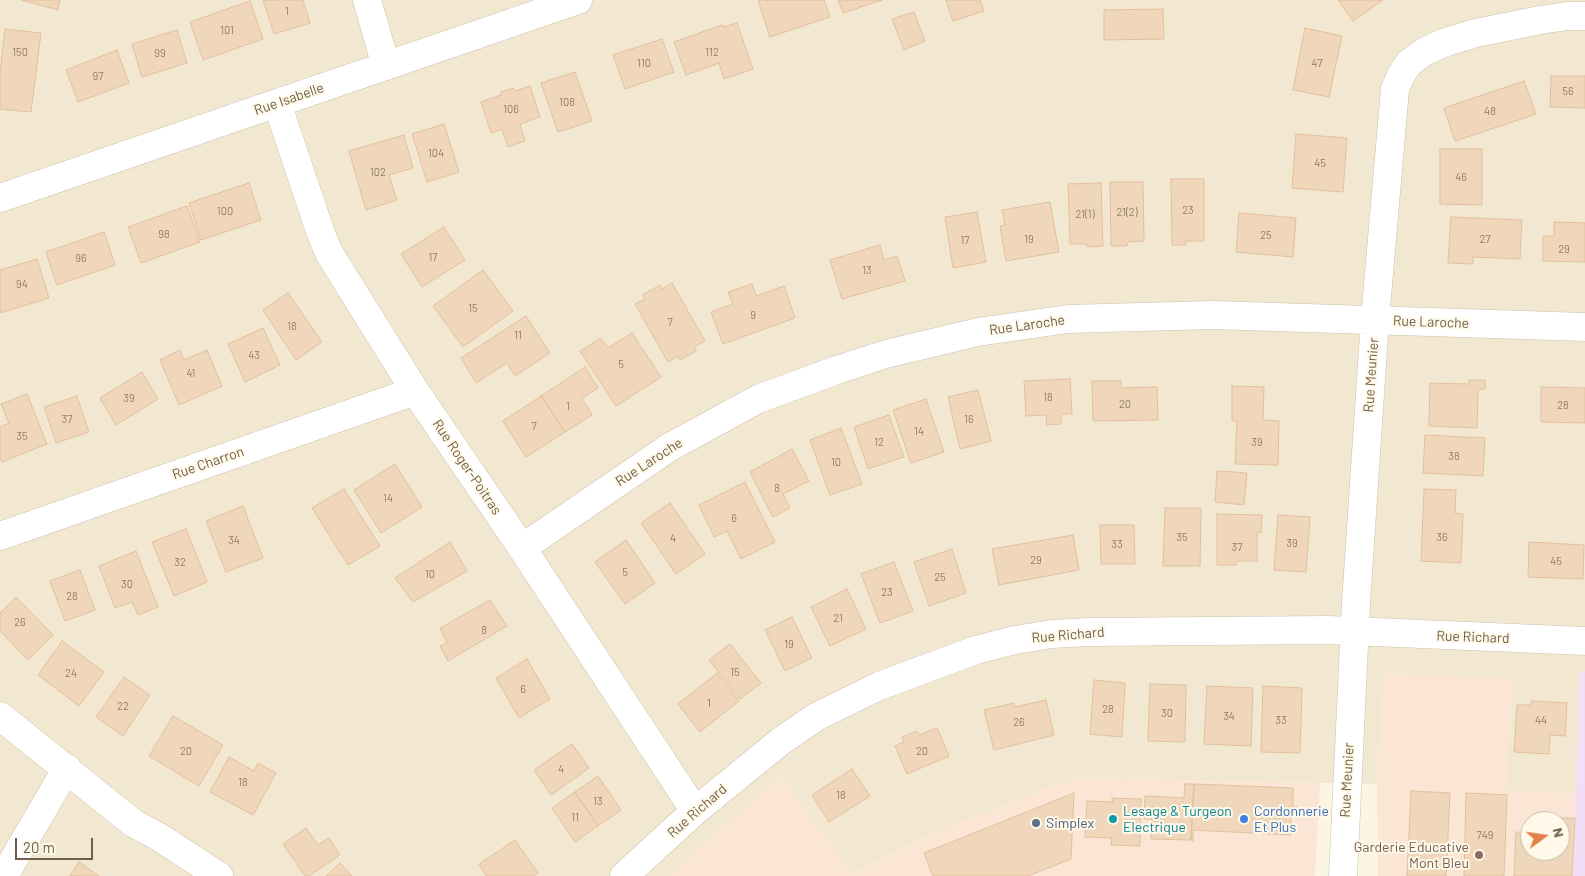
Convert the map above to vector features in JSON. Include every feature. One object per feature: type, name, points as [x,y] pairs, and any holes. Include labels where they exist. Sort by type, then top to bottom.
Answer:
[{"type":"street","points":[[367,0],[386,66]]},
{"type":"street","name":"Rue Isabelle","points":[[0,198],[578,0]]},
{"type":"street","name":"Rue Meunier","points":[[1343,876],[1354,631],[1375,319],[1395,89],[1409,63],[1424,52],[1443,43],[1476,33],[1540,20],[1567,16],[1585,16]]},
{"type":"street","name":"Rue Roger-Poitras","points":[[277,103],[329,253],[415,391],[522,548],[695,811]]},
{"type":"street","name":"Rue Laroche","points":[[522,548],[670,446],[758,399],[886,354],[978,332],[1068,319],[1213,315],[1585,327]]},
{"type":"street","name":"Rue Charron","points":[[0,536],[415,391]]},
{"type":"street","name":"Rue Richard","points":[[624,876],[695,811],[781,741],[816,717],[879,686],[976,650],[1015,640],[1052,634],[1088,632],[1354,631],[1585,641]]},
{"type":"street","points":[[0,716],[134,823],[166,841],[219,876]]},
{"type":"street","points":[[4,876],[67,768]]},
{"type":"shaded area","points":[[0,0],[1585,0],[1585,671],[1580,671],[1576,794],[1507,791],[1384,673],[1377,784],[1074,778],[921,838],[852,875],[780,776],[670,876],[0,876]]},
{"type":"shaded area","points":[[1580,671],[1585,671],[1585,876],[1573,876]]},
{"type":"shaded area","points":[[1384,673],[1512,679],[1507,790],[1576,794],[1573,876],[1378,876],[1377,784]]},
{"type":"shaded area","points":[[780,776],[853,875],[921,838],[1074,778],[1320,783],[1315,876],[670,876]]},
{"type":"building","points":[[22,0],[60,0],[58,10]]},
{"type":"building","points":[[263,0],[303,0],[310,23],[274,34]]},
{"type":"building","points":[[758,0],[824,0],[830,17],[770,37]]},
{"type":"building","points":[[838,0],[882,0],[843,13]]},
{"type":"building","points":[[946,0],[980,0],[984,11],[953,21]]},
{"type":"building","points":[[1338,0],[1383,0],[1353,21]]},
{"type":"building","points":[[250,1],[263,39],[203,60],[190,22]]},
{"type":"building","points":[[1163,9],[1164,39],[1104,40],[1104,10]]},
{"type":"building","points":[[914,12],[925,41],[904,50],[892,19]]},
{"type":"building","points":[[737,23],[753,69],[724,79],[719,63],[686,75],[674,42],[722,25],[724,27]]},
{"type":"building","points":[[1305,28],[1342,36],[1329,97],[1293,90]]},
{"type":"building","points":[[5,29],[41,33],[31,112],[0,109],[0,72]]},
{"type":"building","points":[[177,30],[187,63],[142,77],[132,44]]},
{"type":"building","points":[[662,39],[674,72],[625,89],[613,55]]},
{"type":"building","points":[[117,50],[129,83],[78,102],[66,70]]},
{"type":"building","points":[[575,72],[592,121],[558,132],[541,83]]},
{"type":"building","points":[[1551,76],[1585,76],[1585,108],[1550,107]]},
{"type":"building","points":[[1524,81],[1536,114],[1455,141],[1444,108]]},
{"type":"building","points":[[530,86],[540,117],[520,124],[525,141],[508,147],[502,129],[491,133],[481,102],[501,95],[501,92],[513,88],[515,91]]},
{"type":"building","points":[[444,124],[459,172],[427,182],[412,134]]},
{"type":"building","points":[[1296,134],[1347,138],[1343,192],[1292,188]]},
{"type":"building","points":[[404,135],[413,168],[389,175],[397,200],[366,210],[349,151]]},
{"type":"building","points":[[1440,149],[1482,149],[1482,205],[1440,204]]},
{"type":"building","points":[[1171,179],[1204,179],[1204,241],[1185,241],[1186,245],[1172,245]]},
{"type":"building","points":[[1110,182],[1143,182],[1144,241],[1128,242],[1127,246],[1111,246]]},
{"type":"building","points":[[249,183],[261,220],[201,240],[189,203]]},
{"type":"building","points":[[1101,183],[1103,246],[1087,247],[1087,244],[1070,244],[1068,184]]},
{"type":"building","points":[[1050,202],[1059,252],[1006,261],[1000,226],[1005,225],[1002,210]]},
{"type":"building","points":[[187,206],[200,242],[141,263],[128,227]]},
{"type":"building","points":[[977,212],[986,262],[953,268],[945,217]]},
{"type":"building","points":[[1239,213],[1296,218],[1293,257],[1236,252]]},
{"type":"building","points":[[1451,217],[1522,220],[1520,259],[1473,257],[1473,264],[1448,263]]},
{"type":"building","points":[[1554,222],[1585,223],[1585,262],[1543,261],[1543,236],[1554,236]]},
{"type":"building","points":[[444,227],[465,260],[422,287],[401,254]]},
{"type":"building","points":[[104,232],[115,265],[57,285],[46,252]]},
{"type":"building","points":[[880,245],[884,260],[897,256],[905,281],[842,299],[830,260]]},
{"type":"building","points":[[37,259],[49,298],[0,313],[0,270]]},
{"type":"building","points":[[483,270],[513,311],[463,347],[433,306]]},
{"type":"building","points":[[672,283],[705,341],[694,347],[696,351],[680,360],[678,356],[668,362],[635,304],[645,299],[643,295],[660,285],[662,289]]},
{"type":"building","points":[[752,284],[756,296],[784,286],[795,318],[723,344],[711,312],[733,304],[728,292]]},
{"type":"building","points":[[288,293],[322,342],[296,360],[263,310]]},
{"type":"building","points":[[526,316],[550,353],[515,376],[507,363],[476,383],[461,358]]},
{"type":"building","points":[[263,328],[280,365],[245,382],[228,344]]},
{"type":"building","points":[[632,333],[661,377],[616,406],[580,351],[601,338],[608,348]]},
{"type":"building","points":[[180,350],[184,360],[207,350],[222,386],[179,405],[160,360]]},
{"type":"building","points":[[585,367],[598,388],[582,398],[592,415],[565,432],[541,396]]},
{"type":"building","points":[[142,372],[158,399],[116,425],[100,398]]},
{"type":"building","points":[[1070,379],[1072,414],[1061,414],[1061,424],[1047,425],[1046,415],[1026,416],[1024,381]]},
{"type":"building","points":[[1469,380],[1485,380],[1485,389],[1478,389],[1477,428],[1429,426],[1430,383],[1469,384]]},
{"type":"building","points":[[1092,381],[1121,381],[1121,388],[1157,387],[1158,420],[1093,421]]},
{"type":"building","points":[[1232,386],[1264,387],[1263,420],[1279,421],[1278,465],[1235,464],[1237,421],[1232,421]]},
{"type":"building","points":[[1541,387],[1585,388],[1585,423],[1541,422]]},
{"type":"building","points":[[978,390],[991,441],[960,449],[948,397]]},
{"type":"building","points":[[27,394],[47,444],[2,462],[0,458],[0,427],[9,423],[1,404]]},
{"type":"building","points":[[77,396],[89,432],[56,443],[44,407]]},
{"type":"building","points":[[541,396],[565,432],[526,457],[503,421]]},
{"type":"building","points":[[926,399],[944,452],[911,463],[893,410]]},
{"type":"building","points":[[889,415],[904,457],[868,469],[854,427]]},
{"type":"building","points":[[841,428],[862,484],[830,495],[810,440]]},
{"type":"building","points":[[1425,435],[1485,438],[1483,476],[1423,473]]},
{"type":"building","points":[[792,449],[809,481],[783,494],[790,508],[773,517],[750,472]]},
{"type":"building","points":[[395,464],[422,507],[381,533],[354,490]]},
{"type":"building","points":[[1217,471],[1247,473],[1244,505],[1215,502]]},
{"type":"building","points":[[745,482],[775,542],[741,559],[727,531],[714,537],[699,505]]},
{"type":"building","points":[[344,489],[380,546],[348,565],[312,508]]},
{"type":"building","points":[[1424,489],[1456,490],[1455,513],[1463,514],[1461,563],[1421,561]]},
{"type":"building","points":[[670,503],[705,554],[676,574],[641,523]]},
{"type":"building","points":[[243,506],[263,558],[226,572],[206,521]]},
{"type":"building","points":[[1165,508],[1201,508],[1200,566],[1163,566]]},
{"type":"building","points":[[1217,514],[1262,515],[1261,533],[1257,532],[1257,561],[1236,561],[1236,565],[1217,565]]},
{"type":"building","points":[[1278,515],[1310,517],[1306,572],[1274,570]]},
{"type":"building","points":[[1100,525],[1134,525],[1135,564],[1101,564]]},
{"type":"building","points":[[186,529],[207,582],[174,596],[152,542]]},
{"type":"building","points":[[1073,535],[1079,570],[999,585],[992,549]]},
{"type":"building","points":[[626,540],[655,583],[625,604],[595,562]]},
{"type":"building","points":[[450,542],[467,571],[413,602],[395,578]]},
{"type":"building","points":[[1529,542],[1584,545],[1583,579],[1528,577]]},
{"type":"building","points":[[952,549],[966,593],[929,606],[914,562]]},
{"type":"building","points":[[136,551],[158,607],[138,615],[132,602],[115,608],[99,566]]},
{"type":"building","points":[[894,562],[913,611],[880,623],[861,574]]},
{"type":"building","points":[[80,570],[95,610],[65,621],[50,581]]},
{"type":"building","points":[[847,589],[866,629],[830,646],[811,607]]},
{"type":"building","points":[[16,597],[53,635],[28,660],[0,631],[0,613]]},
{"type":"building","points":[[490,600],[507,626],[448,661],[440,646],[447,643],[440,628]]},
{"type":"building","points":[[792,617],[812,658],[785,671],[765,630]]},
{"type":"building","points":[[62,641],[104,672],[79,706],[38,675]]},
{"type":"building","points":[[730,644],[761,683],[740,699],[709,660]]},
{"type":"building","points":[[527,659],[550,699],[519,718],[496,678]]},
{"type":"building","points":[[717,673],[739,701],[700,732],[678,704]]},
{"type":"building","points":[[124,677],[150,695],[123,736],[96,717]]},
{"type":"building","points":[[1094,680],[1125,683],[1122,737],[1090,734]]},
{"type":"building","points":[[1150,684],[1186,685],[1185,742],[1148,741]]},
{"type":"building","points":[[1207,686],[1253,688],[1251,746],[1204,744]]},
{"type":"building","points":[[1263,686],[1302,688],[1300,753],[1261,752]]},
{"type":"building","points":[[1046,700],[1054,735],[994,750],[984,710],[1014,703],[1015,707]]},
{"type":"building","points":[[1532,701],[1567,703],[1565,736],[1550,735],[1549,754],[1514,752],[1517,705],[1531,705]]},
{"type":"building","points":[[173,716],[223,745],[199,786],[149,756]]},
{"type":"building","points":[[937,728],[949,756],[907,774],[895,746],[904,742],[902,737],[917,731],[919,735]]},
{"type":"building","points":[[572,744],[589,768],[551,795],[534,770]]},
{"type":"building","points":[[229,757],[254,771],[258,763],[276,773],[253,815],[210,792]]},
{"type":"building","points":[[852,769],[870,796],[829,822],[812,795]]},
{"type":"building","points":[[598,776],[621,810],[598,826],[575,792]]},
{"type":"building","points":[[1185,784],[1194,784],[1191,840],[1151,839],[1152,819],[1144,819],[1145,796],[1184,798]]},
{"type":"building","points":[[1194,784],[1293,788],[1293,807],[1297,807],[1296,816],[1291,816],[1291,835],[1193,830],[1193,841],[1191,840]]},
{"type":"building","points":[[1411,791],[1450,793],[1446,876],[1407,876]]},
{"type":"building","points":[[575,792],[598,826],[575,842],[552,808]]},
{"type":"building","name":"Simplex","points":[[1074,793],[1071,859],[1028,876],[933,876],[924,853]]},
{"type":"building","points":[[1466,793],[1507,795],[1504,876],[1464,876]]},
{"type":"building","name":"Lesage & Turgeon Electrique","points":[[1112,798],[1141,799],[1140,846],[1111,845],[1112,838],[1085,837],[1087,801],[1113,802]]},
{"type":"building","points":[[1570,818],[1575,818],[1572,876],[1514,876],[1516,832],[1520,832],[1520,861],[1570,861]]},
{"type":"building","points":[[306,828],[318,845],[329,838],[340,855],[309,876],[305,876],[283,844]]},
{"type":"building","points":[[515,840],[538,873],[534,876],[486,876],[479,864]]},
{"type":"building","points":[[79,862],[99,876],[70,876]]},
{"type":"building","points":[[340,863],[352,876],[326,876]]},
{"type":"place","name":"Lesage & Turgeon Electrique","points":[[1113,819]]},
{"type":"place","name":"Cordonnerie Et Plus","points":[[1244,819]]},
{"type":"place","name":"Simplex","points":[[1036,823]]},
{"type":"place","name":"Garderie Educative Mont Bleu","points":[[1479,855]]}]
